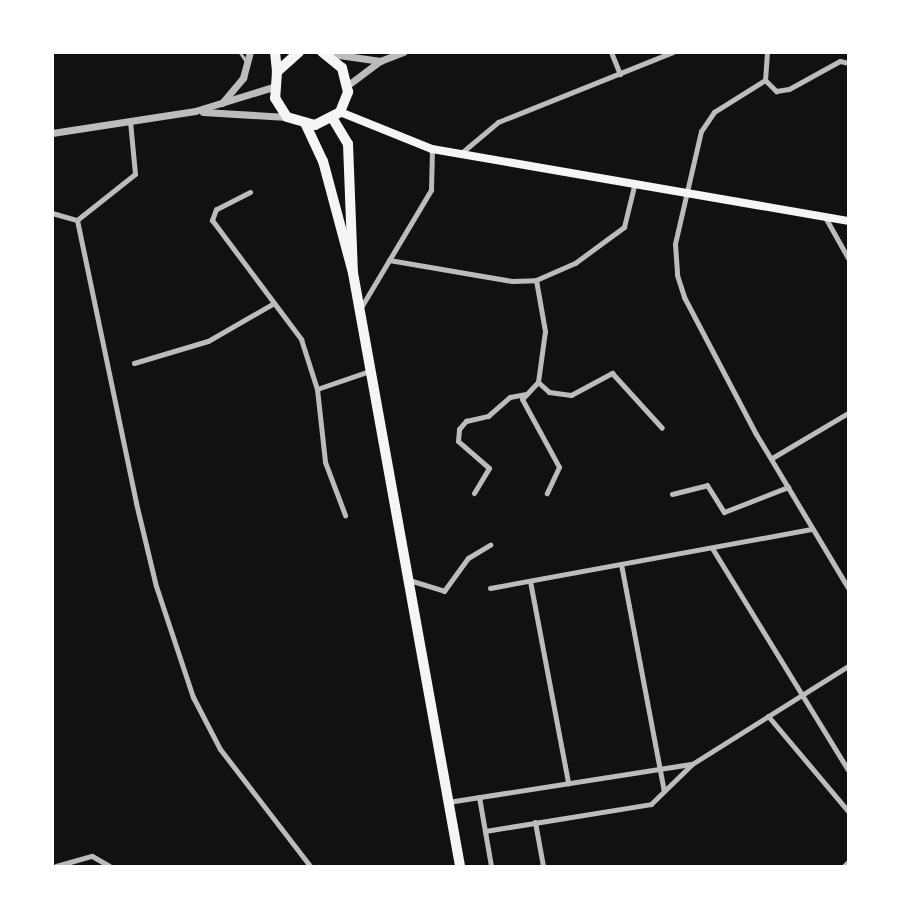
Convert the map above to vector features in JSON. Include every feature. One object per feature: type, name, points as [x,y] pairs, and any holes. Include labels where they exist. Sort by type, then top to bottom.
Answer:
[{"type":"highway","points":[[275,52],[277,72],[273,87],[287,117],[306,125],[336,115]]},
{"type":"highway","points":[[277,72],[299,52]]},
{"type":"highway","points":[[322,52],[342,68],[348,85],[336,115],[348,144],[353,273]]},
{"type":"highway","points":[[306,125],[323,161],[353,273],[460,866]]},
{"type":"main road","points":[[336,115],[432,149],[635,181],[849,221]]},
{"type":"street","points":[[220,105],[243,78],[250,52]]},
{"type":"street","points":[[322,52],[380,61]]},
{"type":"street","points":[[348,85],[380,61],[403,52]]},
{"type":"street","points":[[611,52],[620,74]]},
{"type":"street","points":[[460,154],[498,121],[673,52]]},
{"type":"street","points":[[767,52],[765,80],[776,91],[789,89],[840,61],[849,63]]},
{"type":"street","points":[[765,80],[707,120],[687,191],[675,258],[684,297],[788,487],[849,588]]},
{"type":"street","points":[[52,133],[195,111],[273,87]]},
{"type":"street","points":[[195,111],[287,117]]},
{"type":"street","points":[[77,220],[135,174],[130,121]]},
{"type":"street","points":[[360,309],[431,190],[432,149]]},
{"type":"street","points":[[389,260],[512,281],[536,280],[575,263],[624,227],[635,181]]},
{"type":"street","points":[[250,192],[211,216],[301,339],[317,389],[325,462],[345,515]]},
{"type":"street","points":[[52,213],[77,220]]},
{"type":"street","points":[[825,218],[849,258]]},
{"type":"street","points":[[77,220],[135,503],[156,586],[192,697],[220,750],[310,866]]},
{"type":"street","points":[[474,493],[489,468],[458,441],[459,429],[466,421],[488,416],[510,397],[525,394],[538,382],[545,331],[536,280]]},
{"type":"street","points":[[134,363],[208,341],[274,303]]},
{"type":"street","points":[[317,389],[372,371]]},
{"type":"street","points":[[538,382],[549,391],[571,395],[612,373],[662,428]]},
{"type":"street","points":[[525,394],[524,402],[559,467],[547,493]]},
{"type":"street","points":[[772,458],[849,413]]},
{"type":"street","points":[[672,494],[708,485],[724,512],[788,487]]},
{"type":"street","points":[[490,588],[813,529]]},
{"type":"street","points":[[408,580],[444,592],[468,558],[491,545]]},
{"type":"street","points":[[712,548],[849,770]]},
{"type":"street","points":[[621,564],[664,791]]},
{"type":"street","points":[[530,581],[568,783]]},
{"type":"street","points":[[485,831],[651,804],[692,764],[849,666]]},
{"type":"street","points":[[768,716],[849,811]]},
{"type":"street","points":[[448,802],[692,764]]},
{"type":"street","points":[[479,797],[491,866]]},
{"type":"street","points":[[535,822],[543,866]]},
{"type":"street","points":[[56,866],[92,856],[109,866]]},
{"type":"street","points":[[844,866],[849,862]]},
{"type":"lane","points":[[240,52],[247,63]]},
{"type":"lane","points":[[372,52],[380,61]]}]
